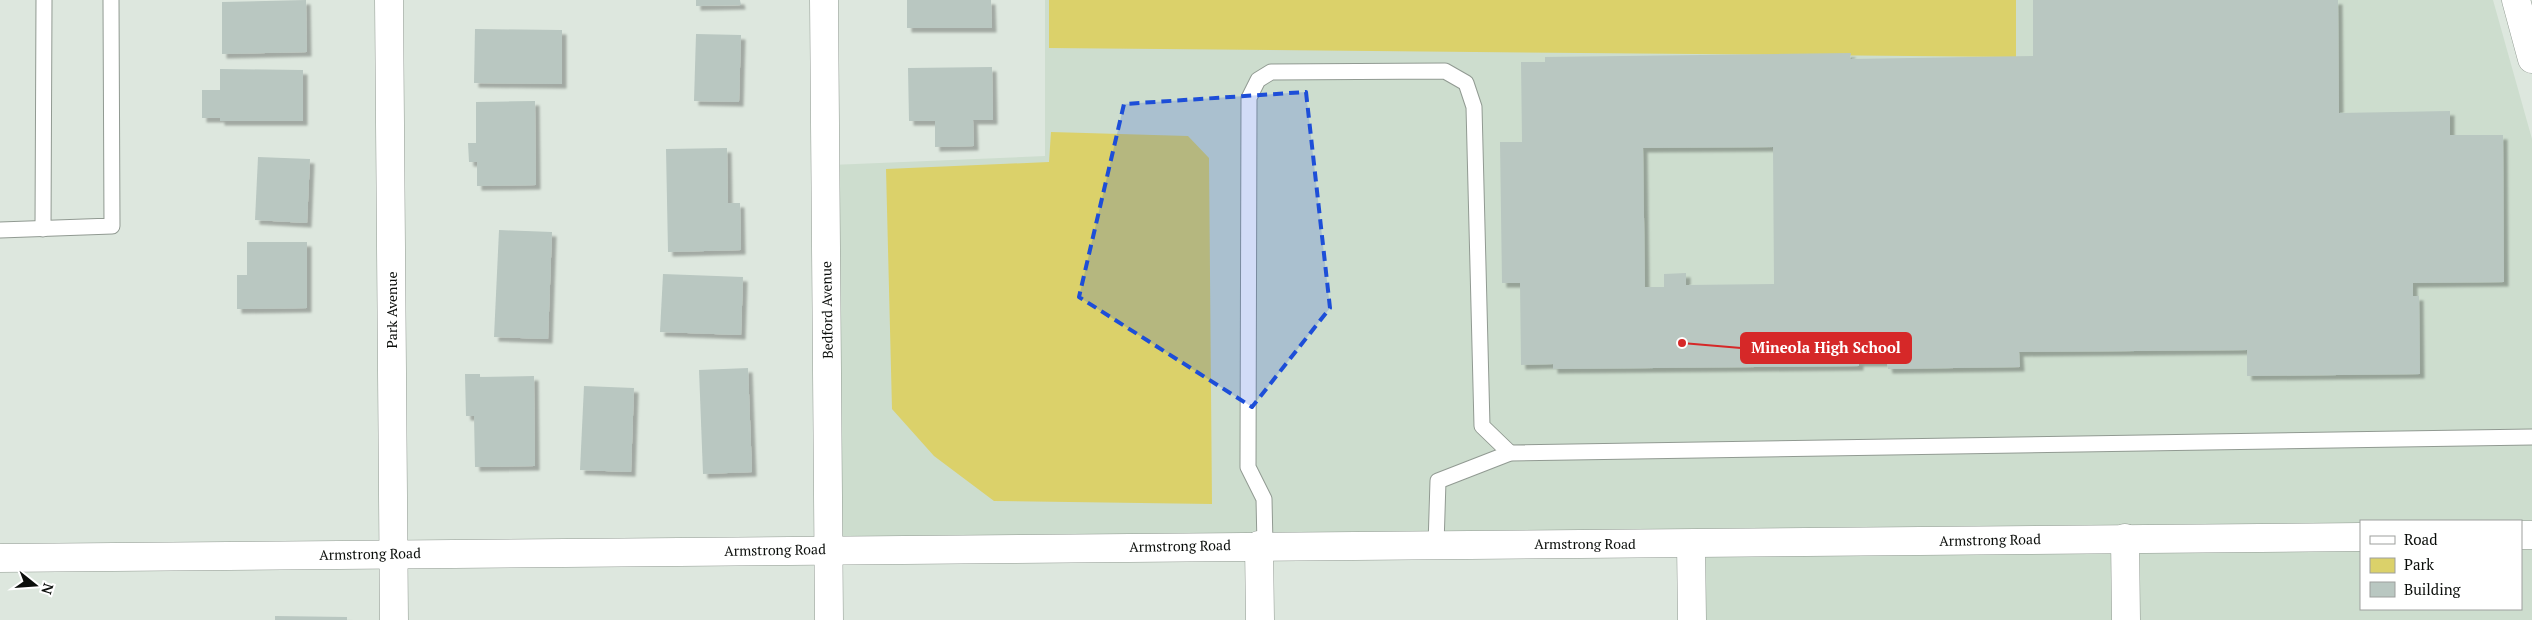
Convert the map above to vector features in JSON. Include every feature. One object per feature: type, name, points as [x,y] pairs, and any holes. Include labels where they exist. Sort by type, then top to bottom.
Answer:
[{"type":"street","name":"Park Avenue","points":[[389,0],[394,620]]},
{"type":"street","name":"Bedford Avenue","points":[[824,0],[829,620]]},
{"type":"street","points":[[2516,0],[2532,59]]},
{"type":"street","name":"Armstrong Road","points":[[0,558],[1262,545],[1691,544],[2360,537]]},
{"type":"street","points":[[2125,538],[2126,620]]},
{"type":"street","points":[[1691,544],[1692,620]]},
{"type":"street","points":[[1260,620],[1262,545]]},
{"type":"lane","points":[[44,0],[44,229]]},
{"type":"lane","points":[[0,230],[112,226],[111,0]]},
{"type":"lane","points":[[1262,545],[1264,499],[1248,467],[1249,98],[1258,80],[1271,72],[1445,71],[1466,83],[1474,107],[1482,426],[1510,453]]},
{"type":"lane","points":[[1436,545],[1438,481],[1510,453],[2532,437]]},
{"type":"highlighted area","points":[[1306,92],[1330,308],[1252,407],[1079,297],[1124,104]]},
{"type":"shaded area","points":[[1045,0],[2493,0],[2532,139],[2532,530],[2522,530],[2522,520],[2360,520],[2360,610],[2522,610],[2522,535],[2532,535],[2532,620],[1692,620],[1691,542],[834,542],[831,165],[1045,156]]},
{"type":"green space","points":[[1049,0],[2016,0],[2016,57],[1049,48]]},
{"type":"green space","points":[[1051,132],[1188,136],[1209,158],[1212,504],[994,501],[934,456],[892,409],[886,169],[1049,162]]},
{"type":"building","points":[[306,0],[307,52],[222,54],[222,2]]},
{"type":"building","points":[[696,0],[740,0],[741,5],[696,6]]},
{"type":"building","points":[[907,0],[991,0],[992,28],[907,28]]},
{"type":"building","points":[[2033,0],[2338,0],[2339,113],[2450,111],[2450,135],[2503,135],[2504,282],[2413,283],[2413,296],[2419,296],[2420,374],[2247,376],[2247,350],[2019,352],[2020,367],[1888,369],[1887,362],[1859,362],[1859,366],[1553,369],[1553,364],[1521,365],[1520,283],[1502,283],[1500,142],[1522,142],[1521,62],[1545,62],[1545,57],[1851,53],[1850,59],[2033,56]],"holes":[[[1773,147],[1774,284],[1686,285],[1686,273],[1664,274],[1664,287],[1645,287],[1643,148]]]},
{"type":"building","points":[[475,29],[562,30],[562,84],[474,83]]},
{"type":"building","points":[[696,34],[741,35],[739,102],[694,101]]},
{"type":"building","points":[[992,67],[993,120],[973,120],[974,146],[935,147],[935,121],[909,121],[908,68]]},
{"type":"building","points":[[220,69],[303,70],[303,121],[220,121],[220,118],[202,118],[202,90],[220,90]]},
{"type":"building","points":[[535,101],[536,185],[477,186],[477,162],[469,162],[468,143],[476,143],[476,102]]},
{"type":"building","points":[[727,148],[728,203],[740,203],[741,250],[668,252],[666,149]]},
{"type":"building","points":[[258,157],[310,159],[307,223],[255,220]]},
{"type":"building","points":[[499,230],[552,232],[548,339],[494,337]]},
{"type":"building","points":[[247,242],[307,242],[307,308],[237,309],[237,275],[247,275]]},
{"type":"building","points":[[663,274],[743,277],[741,335],[660,332]]},
{"type":"building","points":[[748,368],[752,472],[703,474],[699,370]]},
{"type":"building","points":[[465,374],[480,374],[480,377],[534,376],[535,466],[475,467],[474,416],[466,416]]},
{"type":"building","points":[[584,386],[634,388],[631,472],[580,470]]},
{"type":"building","points":[[275,616],[347,617],[347,620],[275,620]]},
{"type":"place","name":"Mineola High School","points":[[1682,343]]}]
